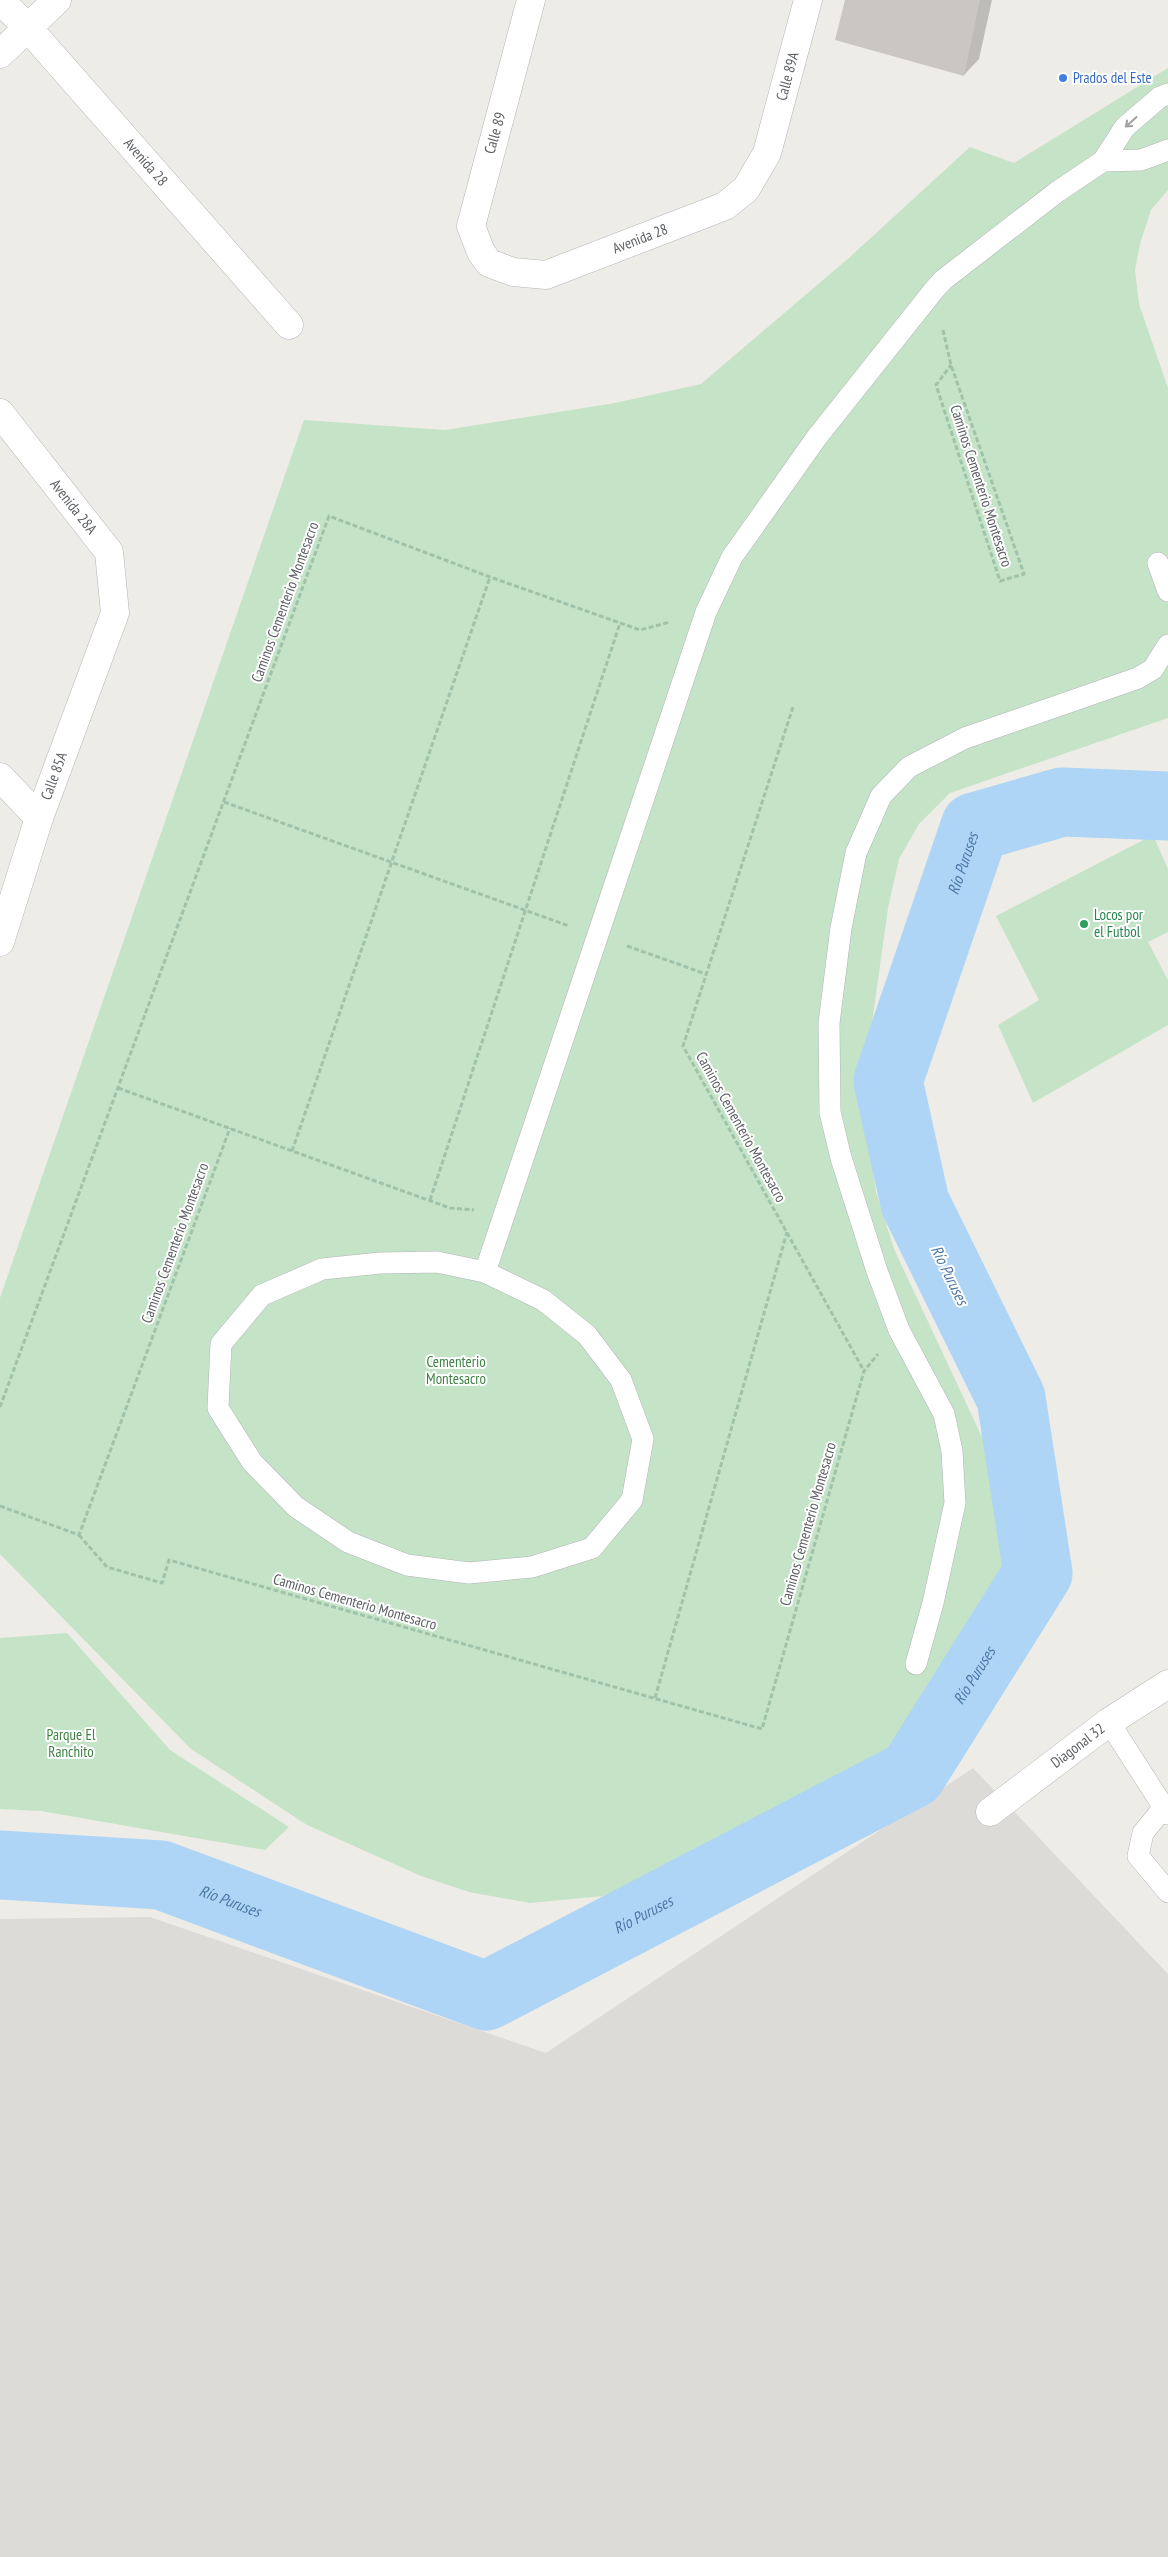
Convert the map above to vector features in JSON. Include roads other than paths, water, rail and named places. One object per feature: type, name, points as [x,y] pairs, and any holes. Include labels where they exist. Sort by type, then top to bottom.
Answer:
[{"type":"street","name":"Avenida 28","points":[[0,0],[28,28],[289,325]]},
{"type":"street","points":[[0,54],[58,0]]},
{"type":"street","name":"Calle 89","points":[[489,262],[474,236],[471,226],[472,215],[531,0]]},
{"type":"street","name":"Calle 89A","points":[[767,153],[808,0]]},
{"type":"street","name":"Avenida 28","points":[[489,262],[512,272],[546,275],[724,206],[746,189],[767,153]]},
{"type":"street","name":"Avenida 28A","points":[[0,413],[109,552],[115,613]]},
{"type":"street","name":"Calle 85A","points":[[0,942],[38,818],[115,613]]},
{"type":"street","points":[[0,777],[38,818]]},
{"type":"street","name":"Diagonal 32","points":[[990,1812],[1109,1722],[1168,1684]]},
{"type":"lane","points":[[485,1272],[706,612],[738,549],[817,437],[943,280],[1050,198],[1103,161],[1125,127],[1160,97],[1168,94]]},
{"type":"lane","points":[[1103,161],[1141,160],[1168,150]]},
{"type":"lane","points":[[1158,563],[1168,592]]},
{"type":"lane","points":[[916,1664],[933,1603],[955,1503],[952,1451],[944,1414],[899,1330],[876,1271],[841,1158],[830,1112],[828,1023],[841,928],[856,853],[881,796],[909,766],[965,738],[1138,678],[1153,669],[1168,645]]},
{"type":"lane","points":[[437,1262],[485,1272],[543,1300],[586,1336],[621,1380],[643,1439],[632,1500],[592,1548],[532,1567],[470,1572],[407,1564],[341,1537],[296,1507],[252,1462],[218,1408],[221,1344],[262,1295],[322,1270],[380,1263],[437,1262]]},
{"type":"lane","points":[[1109,1722],[1166,1811],[1144,1833],[1138,1856],[1168,1892]]},
{"type":"waterway","name":"Río Puruses","points":[[0,1865],[161,1875],[486,1996],[912,1774],[1038,1573],[1011,1398],[915,1203],[888,1081],[975,827],[1062,802],[1168,806]]},
{"type":"place","name":"Prados del Este","points":[[1063,78]]},
{"type":"place","name":"Locos por el Futbol","points":[[1084,924]]},
{"type":"park label","name":"Cementerio Montesacro","points":[[456,1370]]},
{"type":"park label","name":"Parque El Ranchito","points":[[71,1744]]}]
